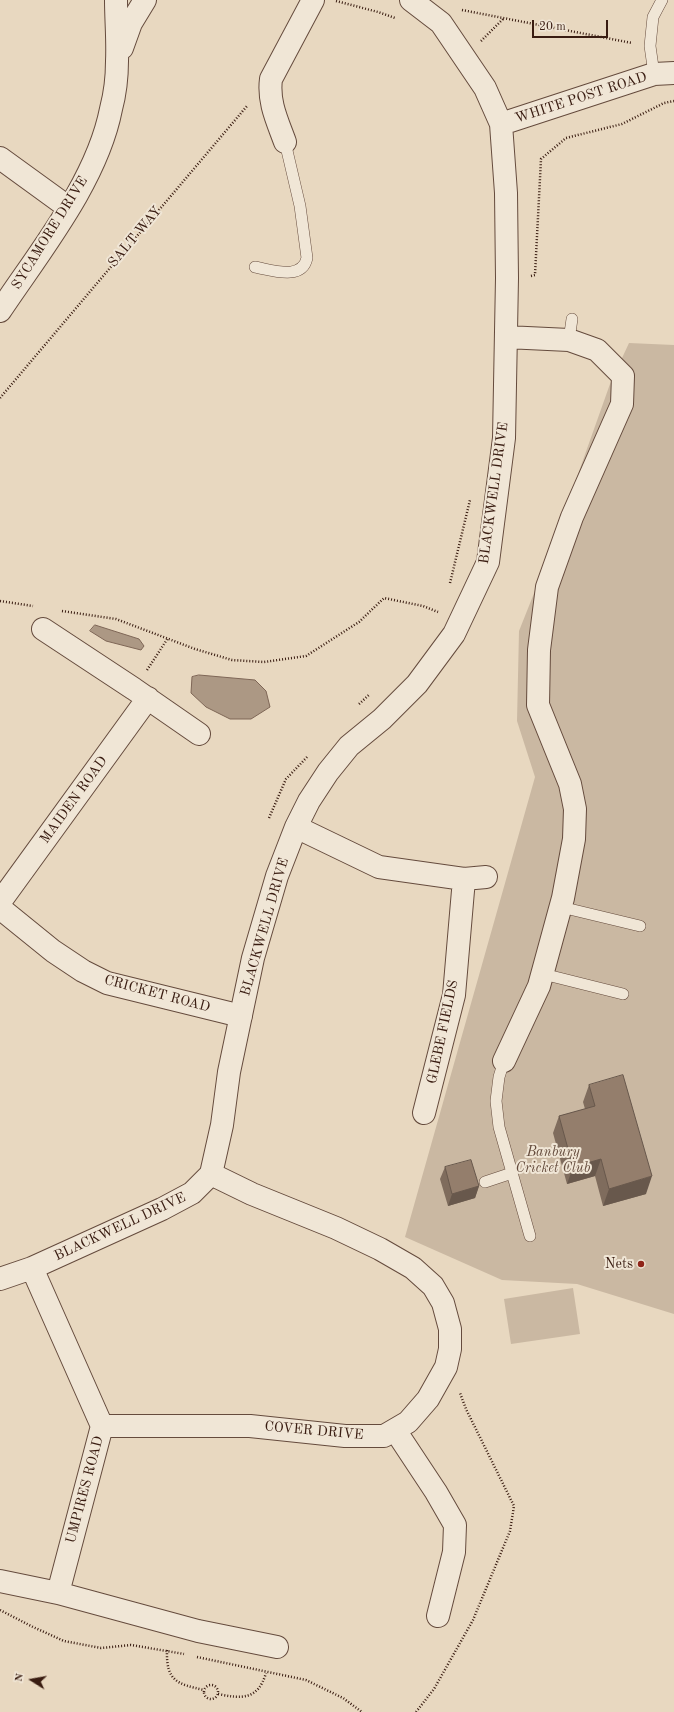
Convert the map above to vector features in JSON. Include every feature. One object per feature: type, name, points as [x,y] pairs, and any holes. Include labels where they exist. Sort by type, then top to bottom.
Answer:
[{"type":"street","name":"SYCAMORE DRIVE","points":[[0,311],[69,208],[90,170],[102,143],[111,110],[118,61],[116,0]]},
{"type":"street","name":"SYCAMORE DRIVE","points":[[118,61],[131,23],[145,0]]},
{"type":"street","points":[[285,142],[271,102],[271,79],[313,0]]},
{"type":"street","name":"WHITE POST ROAD","points":[[411,0],[440,23],[485,88],[501,124],[664,73]]},
{"type":"street","name":"BLACKWELL DRIVE","points":[[0,1279],[32,1268],[168,1206],[192,1193],[210,1174],[222,1125],[229,1072],[253,958],[275,883],[296,827],[309,801],[332,767],[349,746],[382,719],[417,684],[454,634],[488,562],[504,438],[506,193],[501,124]]},
{"type":"street","points":[[0,158],[69,208]]},
{"type":"street","points":[[504,1061],[539,986],[543,974],[561,907],[574,839],[575,809],[570,784],[538,705],[539,650],[547,587],[572,517],[622,404],[623,376],[597,350],[569,340],[506,336]]},
{"type":"street","points":[[43,629],[141,693],[199,734]]},
{"type":"street","name":"MAIDEN ROAD","points":[[0,902],[141,693]]},
{"type":"street","points":[[296,827],[379,866],[464,879],[486,877]]},
{"type":"street","name":"GLEBE FIELDS","points":[[424,1113],[454,995],[464,879]]},
{"type":"street","name":"CRICKET ROAD","points":[[0,908],[54,951],[83,971],[107,983],[241,1016]]},
{"type":"street","name":"COVER DRIVE","points":[[102,1426],[250,1426],[345,1436],[384,1436],[408,1422],[428,1399],[446,1368],[450,1349],[450,1329],[443,1304],[433,1286],[413,1268],[380,1249],[336,1228],[252,1194],[210,1174]]},
{"type":"street","name":"UMPIRES ROAD","points":[[32,1268],[102,1426],[58,1594]]},
{"type":"street","points":[[395,1430],[436,1492],[454,1525],[454,1552],[438,1616]]},
{"type":"street","points":[[0,1581],[58,1594],[198,1631],[277,1647]]},
{"type":"lane","points":[[662,0],[653,17],[650,46],[664,73]]},
{"type":"lane","points":[[255,267],[294,272],[300,270],[306,265],[308,258],[300,206],[285,142]]},
{"type":"lane","points":[[569,340],[572,319]]},
{"type":"lane","points":[[561,907],[640,926]]},
{"type":"lane","points":[[543,974],[623,994]]},
{"type":"lane","points":[[504,1061],[499,1078],[496,1101],[499,1127],[530,1236]]},
{"type":"lane","points":[[485,1182],[512,1173]]},
{"type":"path","points":[[457,9],[650,46]]},
{"type":"path","name":"SALT WAY","points":[[0,398],[208,151],[271,79]]},
{"type":"path","points":[[450,584],[470,499]]},
{"type":"path","points":[[61,611],[116,619],[195,649],[232,660],[264,662],[306,656],[359,622],[384,598],[423,606],[439,612]]},
{"type":"path","points":[[0,601],[38,607]]},
{"type":"path","points":[[435,618],[442,605]]},
{"type":"path","points":[[141,693],[168,638]]},
{"type":"path","points":[[359,704],[370,694]]},
{"type":"path","points":[[269,818],[286,779],[311,752]]},
{"type":"path","points":[[0,1610],[64,1641],[101,1648],[131,1645],[167,1650],[189,1656]]},
{"type":"path","points":[[167,1650],[169,1674],[177,1681],[188,1686],[204,1690]]},
{"type":"path","points":[[196,1657],[266,1673],[306,1680],[343,1698],[362,1712]]},
{"type":"path","points":[[218,1694],[239,1698],[247,1697],[257,1690],[263,1682],[266,1673]]},
{"type":"path","points":[[212,1685],[218,1689],[218,1694],[216,1698],[209,1700],[204,1694],[204,1690],[208,1686],[212,1685]]},
{"type":"green space","name":"Banbury Cricket Club","points":[[629,343],[674,345],[674,1314],[577,1284],[502,1280],[405,1237],[535,777],[517,721],[519,631],[550,553],[610,384]]},
{"type":"green space","points":[[573,1288],[580,1334],[511,1344],[504,1299]]},
{"type":"shaded area","points":[[95,625],[139,639],[144,646],[141,650],[106,641],[90,631]]},
{"type":"shaded area","points":[[199,675],[255,680],[266,691],[270,707],[251,719],[230,719],[206,707],[191,693],[192,677]]},
{"type":"building","points":[[623,1075],[652,1176],[609,1189],[601,1159],[573,1167],[559,1116],[595,1106],[589,1085]]},
{"type":"building","points":[[471,1160],[479,1186],[452,1194],[445,1167]]},
{"type":"place","name":"Nets","points":[[641,1264]]}]
